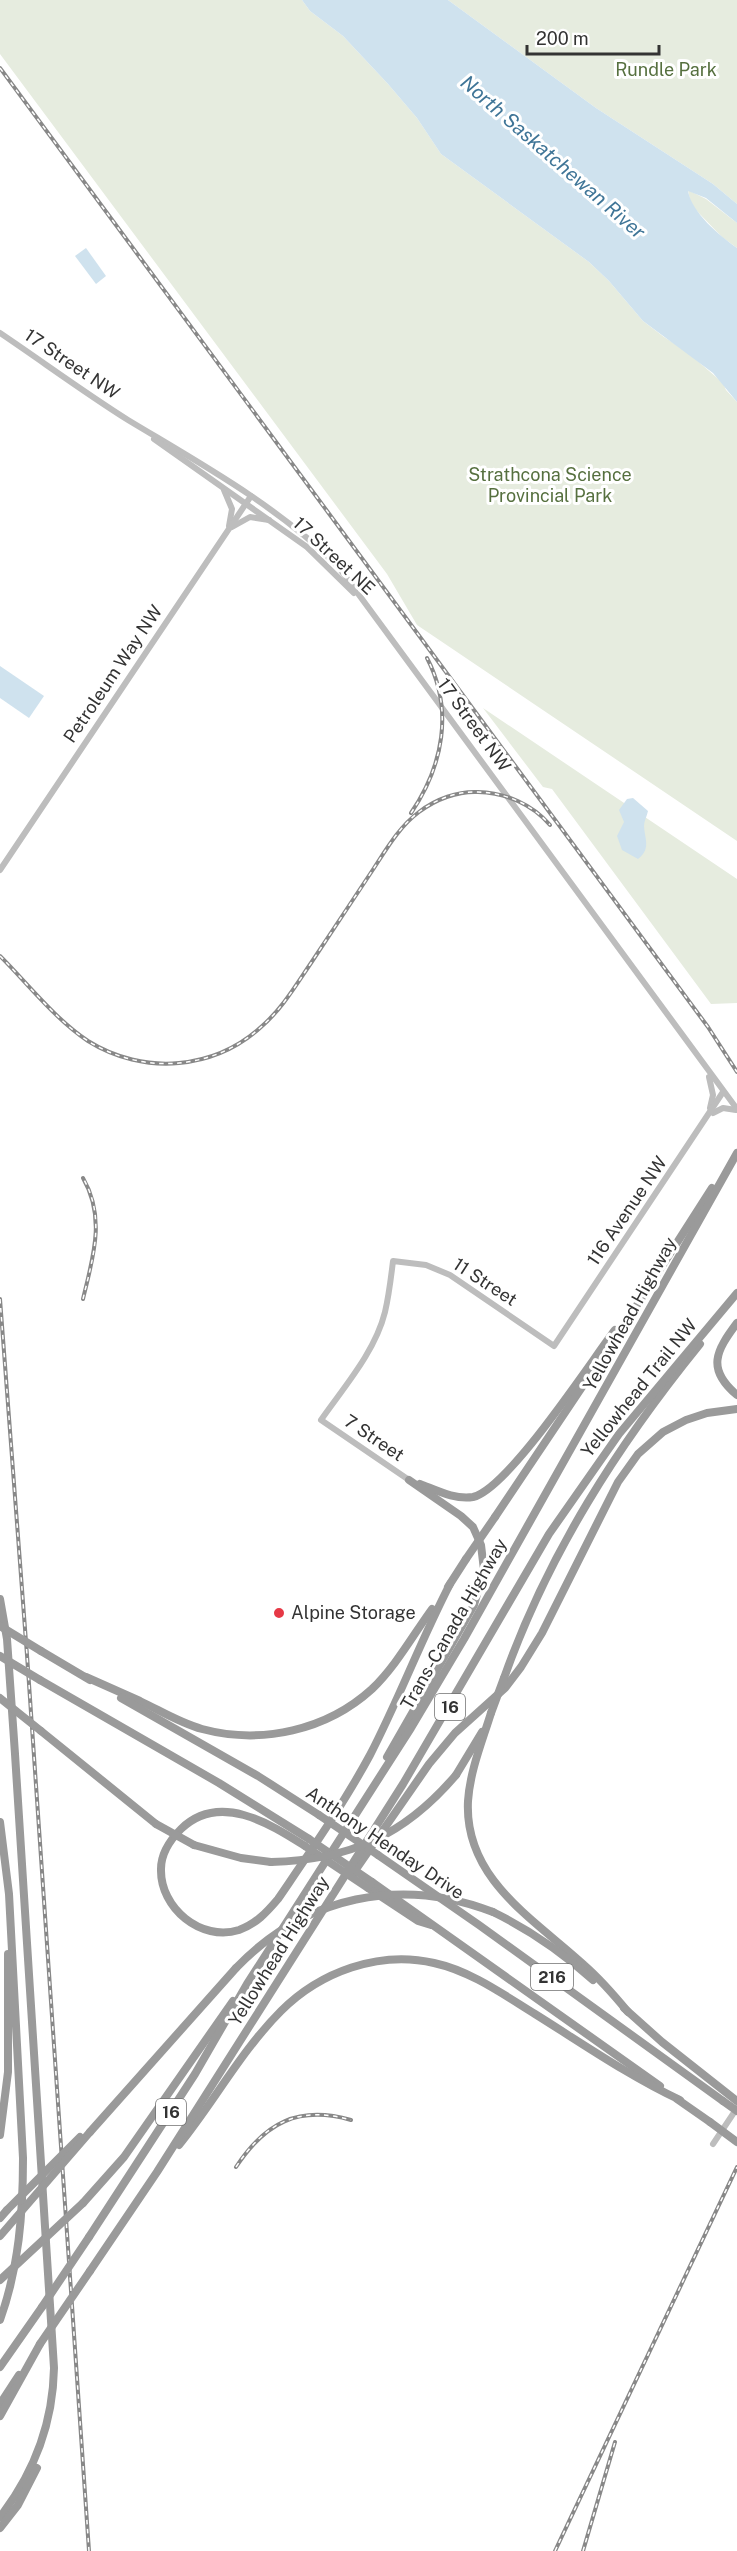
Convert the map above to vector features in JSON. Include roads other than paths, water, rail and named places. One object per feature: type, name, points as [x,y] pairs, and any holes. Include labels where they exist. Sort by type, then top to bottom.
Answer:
[{"type":"highway","points":[[86,1677],[175,1719],[202,1729],[248,1735],[291,1731],[315,1724],[358,1700],[373,1688],[396,1661],[450,1584],[737,1152]]},
{"type":"highway","name":"Yellowhead Highway","points":[[548,1489],[737,1152]]},
{"type":"highway","points":[[628,2012],[585,1965],[499,1889],[481,1861],[471,1833],[468,1801],[474,1769],[491,1713],[535,1597],[587,1502],[636,1428],[736,1294]]},
{"type":"highway","name":"Yellowhead Trail NW","points":[[569,1505],[630,1419],[736,1294]]},
{"type":"highway","points":[[409,1480],[462,1497],[477,1496],[491,1486],[519,1457],[619,1324],[639,1302]]},
{"type":"highway","points":[[737,1323],[720,1348],[716,1365],[725,1385],[737,1395]]},
{"type":"highway","points":[[325,1906],[355,1871],[429,1764],[447,1743],[505,1688],[521,1667],[542,1633],[618,1482],[638,1454],[663,1432],[687,1420],[707,1413],[737,1409]]},
{"type":"highway","points":[[383,1773],[382,1766],[474,1605],[484,1570],[481,1545],[468,1521],[409,1480]]},
{"type":"highway","name":"Trans-Canada Highway","points":[[383,1773],[464,1639],[548,1489]]},
{"type":"highway","name":"Yellowhead Highway","points":[[0,2404],[157,2172],[412,1769],[549,1534],[569,1505]]},
{"type":"highway","points":[[307,1842],[242,1814],[224,1812],[200,1815],[189,1821],[169,1843],[162,1863],[163,1886],[169,1901],[176,1910],[190,1922],[212,1932],[239,1930],[266,1913],[278,1899],[354,1783],[386,1723],[429,1625],[450,1584]]},
{"type":"highway","points":[[0,1599],[8,1650],[34,2025],[53,2348],[53,2386],[45,2448],[18,2505],[0,2528]]},
{"type":"highway","name":"Anthony Henday Drive","points":[[0,1626],[258,1776],[319,1815],[725,2097],[737,2109]]},
{"type":"highway","points":[[0,1656],[228,1788],[307,1842]]},
{"type":"highway","points":[[0,1698],[156,1824],[194,1845],[231,1856],[271,1862],[327,1856],[368,1844],[414,1818],[456,1775],[491,1713]]},
{"type":"highway","name":"Yellowhead Highway","points":[[0,2367],[189,2083],[248,1984],[383,1773]]},
{"type":"highway","points":[[0,1822],[6,1858],[11,1931],[23,2158],[23,2198],[17,2255],[0,2320]]},
{"type":"highway","name":"216","points":[[307,1842],[370,1885],[418,1922],[436,1926],[737,2142]]},
{"type":"highway","points":[[0,2218],[99,2122],[236,1968],[255,1950],[290,1925],[346,1902],[378,1895],[426,1895],[457,1900],[493,1912],[528,1930],[555,1948],[725,2097],[737,2101]]},
{"type":"highway","points":[[0,2135],[7,2080],[7,1965],[11,1931]]},
{"type":"highway","points":[[157,2172],[193,2128],[256,2039],[281,2011],[309,1986],[345,1970],[377,1961],[416,1960],[435,1963],[486,1984],[643,2082],[680,2100]]},
{"type":"highway","points":[[0,2280],[82,2202],[124,2157],[226,2010],[248,1984]]},
{"type":"highway","points":[[0,2236],[90,2129]]},
{"type":"highway","points":[[0,2416],[40,2344]]},
{"type":"highway","points":[[0,2517],[31,2469],[49,2416]]},
{"type":"main road","name":"17 Street NW","points":[[0,333],[128,419],[222,486]]},
{"type":"main road","name":"17 Street NW","points":[[128,419],[251,496],[312,541],[337,565],[737,1110]]},
{"type":"main road","points":[[222,486],[274,521]]},
{"type":"main road","points":[[222,486],[232,509],[229,529]]},
{"type":"main road","name":"Petroleum Way NW","points":[[0,870],[251,496]]},
{"type":"main road","points":[[229,529],[250,517],[274,521]]},
{"type":"main road","name":"17 Street NE","points":[[274,521],[332,570],[373,614]]},
{"type":"main road","points":[[704,1122],[713,1095],[706,1069]]},
{"type":"main road","name":"116 Avenue NW","points":[[555,1346],[723,1092]]},
{"type":"main road","points":[[704,1122],[715,1110],[730,1108],[737,1110]]},
{"type":"main road","name":"11 Street","points":[[321,1420],[362,1361],[379,1329],[389,1294],[393,1261],[426,1264],[442,1271],[555,1346]]},
{"type":"main road","name":"7 Street","points":[[321,1420],[409,1480]]},
{"type":"main road","points":[[713,2144],[737,2109]]},
{"type":"water","name":"North Saskatchewan River","points":[[302,0],[448,0],[596,108],[713,184],[737,204],[737,223],[706,198],[688,191],[701,215],[737,248],[737,402],[713,373],[643,321],[609,281],[589,262],[441,154],[417,118],[388,84],[343,36],[310,11]]},
{"type":"water","points":[[86,248],[106,276],[96,284],[75,256]]},
{"type":"water","points":[[0,666],[44,696],[29,718],[0,698]]},
{"type":"water","points":[[633,798],[648,811],[644,822],[646,848],[638,859],[622,850],[617,836],[624,822],[619,810],[627,799]]},
{"type":"railway","points":[[0,68],[708,1027],[737,1072]]},
{"type":"railway","points":[[411,813],[431,776],[441,737],[440,698],[427,658]]},
{"type":"railway","points":[[0,956],[64,1022],[98,1047],[132,1060],[144,1062],[167,1064],[202,1059],[223,1052],[243,1041],[276,1012],[394,838],[412,818],[426,807],[455,794],[488,793],[518,801],[535,811],[550,825]]},
{"type":"railway","points":[[83,1178],[90,1193],[96,1223],[93,1253],[83,1299]]},
{"type":"railway","points":[[0,1299],[89,2551]]},
{"type":"railway","points":[[236,2167],[259,2139],[284,2121],[315,2115],[351,2120]]},
{"type":"railway","points":[[555,2551],[737,2167]]},
{"type":"railway","points":[[583,2551],[615,2442]]},
{"type":"place","name":"Alpine Storage","points":[[279,1613]]},
{"type":"park label","name":"Rundle Park","points":[[666,70]]},
{"type":"park label","name":"Strathcona Science Provincial Park","points":[[550,485]]}]
